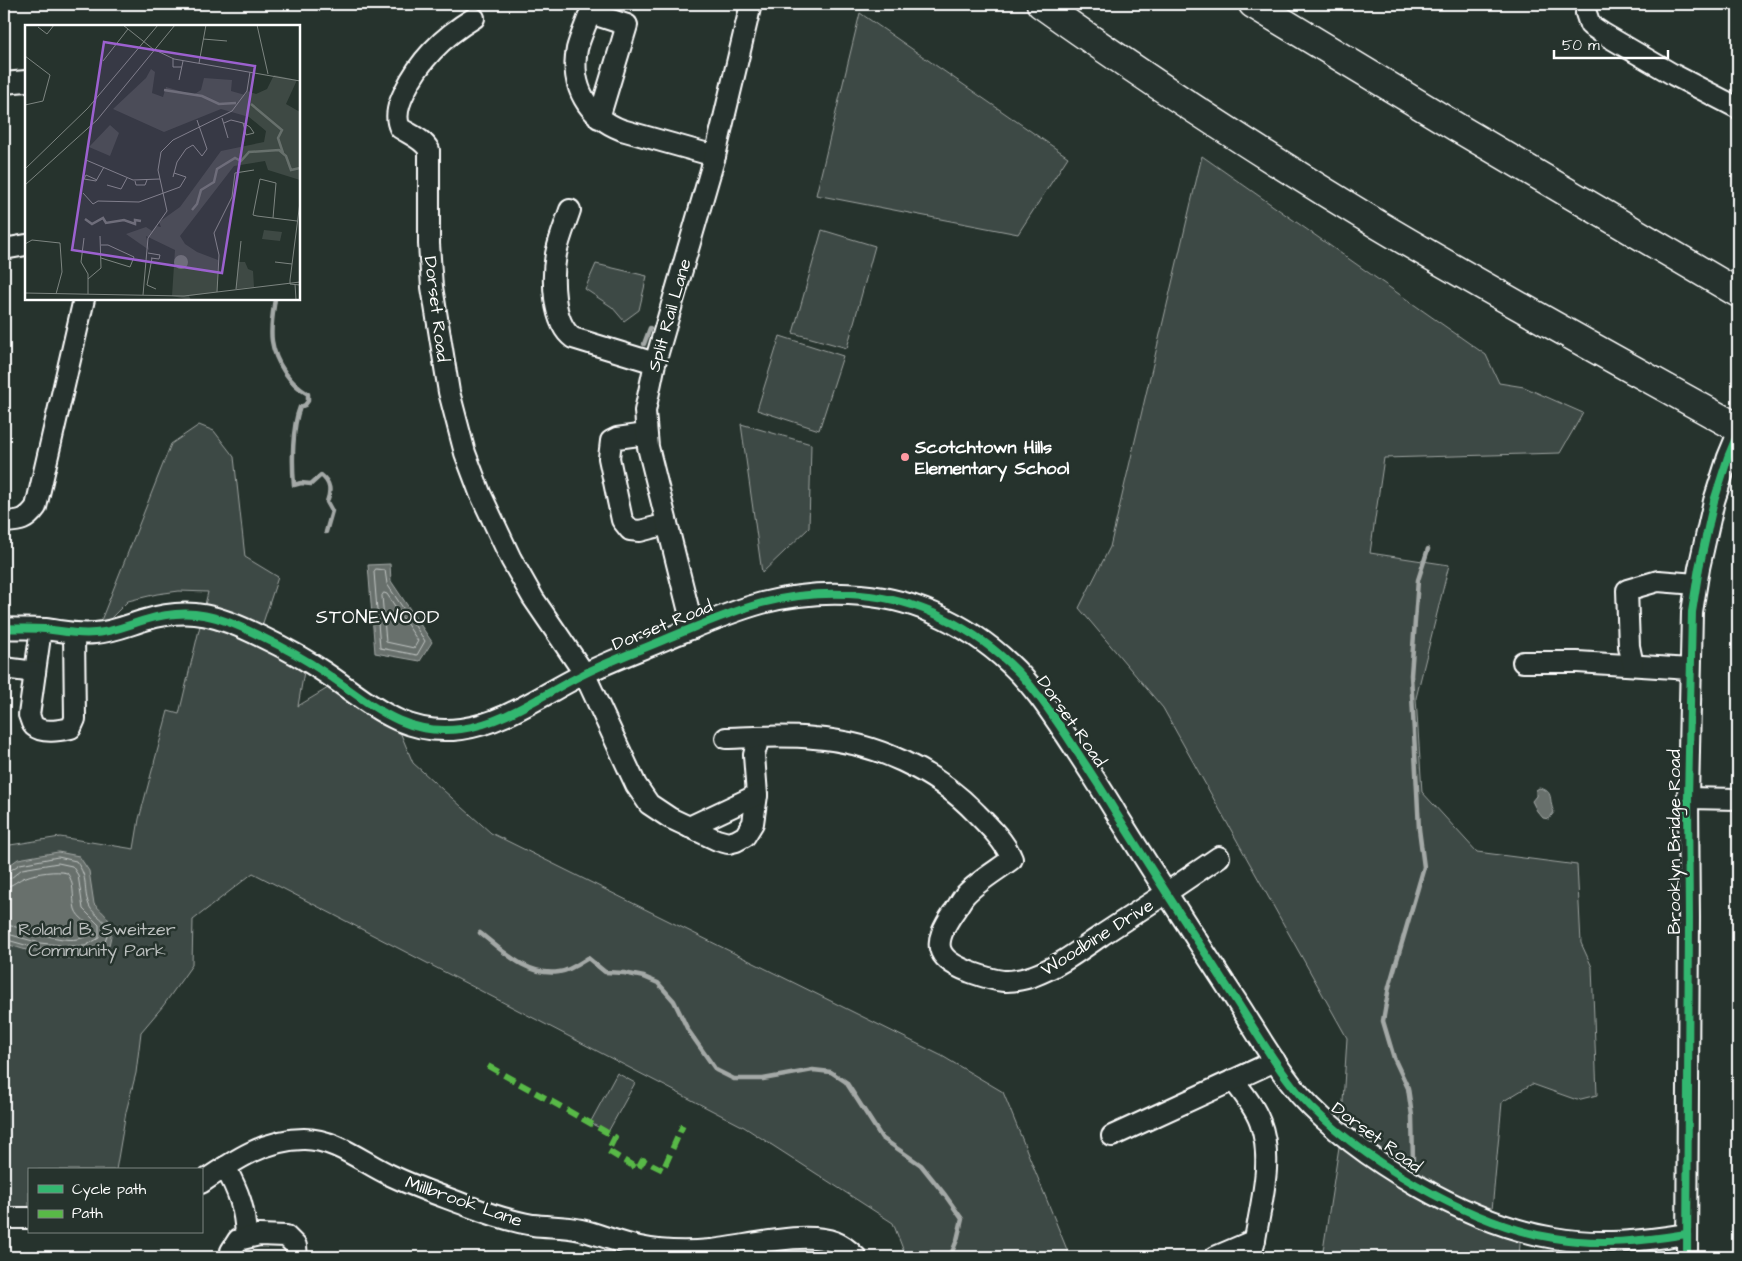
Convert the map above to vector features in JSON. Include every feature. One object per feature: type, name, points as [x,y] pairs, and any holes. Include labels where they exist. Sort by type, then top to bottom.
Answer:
[{"type":"highway","points":[[1041,4],[1096,44],[1217,123],[1378,224],[1521,307],[1738,428]]},
{"type":"highway","points":[[1253,4],[1738,293]]},
{"type":"street","name":"Split Rail Lane","points":[[693,628],[646,434],[646,400],[715,156],[751,4]]},
{"type":"street","points":[[599,118],[627,25],[590,13],[578,48],[576,72],[580,92],[591,111],[599,118],[608,124],[622,130],[715,156]]},
{"type":"street","points":[[1586,13],[1590,25],[1602,33],[1674,75],[1738,108]]},
{"type":"street","name":"Dorset Road","points":[[474,18],[458,27],[440,42],[413,74],[401,99],[397,120],[400,128],[426,145],[430,156],[429,217],[432,287],[449,392],[465,453],[487,507],[518,571],[537,605],[584,674]]},
{"type":"street","points":[[4,83],[25,81]]},
{"type":"street","points":[[570,210],[556,256],[554,287],[563,328],[573,338],[655,363]]},
{"type":"street","points":[[4,249],[25,245]]},
{"type":"street","points":[[4,522],[18,521],[29,517],[36,507],[84,300]]},
{"type":"street","name":"Brooklyn Bridge Road","points":[[1686,1257],[1689,927],[1688,798],[1692,612],[1696,584],[1714,501],[1738,433]]},
{"type":"street","points":[[646,434],[617,438],[611,442],[609,458],[622,520],[630,530],[640,531],[667,524]]},
{"type":"street","points":[[1633,665],[1627,590],[1658,581],[1696,584]]},
{"type":"street","name":"Dorset Road","points":[[4,628],[41,629],[74,633],[107,632],[147,619],[175,614],[204,614],[237,625],[281,646],[324,672],[376,710],[395,720],[430,730],[455,730],[481,724],[524,706],[584,674],[733,612],[762,604],[785,598],[853,594],[912,605],[962,629],[1004,658],[1031,686],[1091,773],[1166,894],[1275,1061],[1297,1092],[1341,1134],[1401,1175],[1464,1210],[1521,1231],[1556,1239],[1590,1242],[1625,1242],[1686,1234]]},
{"type":"street","points":[[41,629],[29,715],[32,725],[39,729],[58,731],[71,728],[75,719],[74,633]]},
{"type":"street","points":[[1523,662],[1577,662],[1690,669]]},
{"type":"street","points":[[4,668],[35,672]]},
{"type":"street","points":[[584,674],[642,795],[657,810],[690,828],[717,840],[728,842],[745,836],[753,823],[757,795],[754,755],[759,737],[726,738]]},
{"type":"street","name":"Woodbine Drive","points":[[759,737],[816,738],[843,742],[879,752],[945,785],[991,828],[1010,853],[1012,859],[967,893],[944,926],[938,944],[940,952],[948,960],[966,970],[996,981],[1007,982],[1033,976],[1052,968],[1166,894]]},
{"type":"street","points":[[690,828],[757,795]]},
{"type":"street","points":[[1688,798],[1738,799]]},
{"type":"street","points":[[1166,894],[1219,857]]},
{"type":"street","points":[[1112,1136],[1275,1061]]},
{"type":"street","points":[[1215,1257],[1252,1248],[1264,1184],[1265,1146],[1260,1122],[1251,1104],[1233,1080]]},
{"type":"street","name":"Millbrook Lane","points":[[202,1181],[240,1157],[280,1142],[304,1139],[317,1140],[344,1150],[391,1175],[503,1218],[534,1225],[582,1230],[641,1247],[668,1251],[712,1250],[784,1240],[823,1239],[835,1242],[856,1257]]},
{"type":"street","points":[[225,1167],[238,1190],[242,1203],[246,1237]]},
{"type":"street","points":[[4,1218],[28,1218]]},
{"type":"street","points":[[232,1257],[231,1251],[238,1240],[259,1235],[286,1236],[296,1246],[297,1257]]},
{"type":"green space","points":[[860,13],[1068,157],[1018,234],[816,195]]},
{"type":"green space","points":[[1202,156],[1486,355],[1499,383],[1524,387],[1583,413],[1560,453],[1384,458],[1370,553],[1449,565],[1416,698],[1422,792],[1477,852],[1577,865],[1581,943],[1592,967],[1597,1095],[1577,1100],[1532,1084],[1502,1102],[1491,1221],[1521,1231],[1519,1257],[1322,1257],[1341,1134],[1347,1038],[1163,708],[1079,608],[1110,547]]},
{"type":"green space","points":[[822,230],[875,246],[847,348],[793,333]]},
{"type":"green space","points":[[596,264],[647,276],[639,310],[624,321],[612,307],[585,289]]},
{"type":"green space","points":[[780,336],[843,356],[819,430],[757,410]]},
{"type":"green space","points":[[741,424],[811,444],[809,528],[762,573]]},
{"type":"green space","name":"Roland B. Sweitzer Community Park","points":[[199,425],[214,431],[234,457],[245,557],[278,577],[259,635],[306,660],[298,706],[338,682],[395,720],[413,763],[491,833],[942,1056],[1003,1092],[1070,1257],[906,1257],[893,1223],[744,1127],[253,873],[193,920],[192,965],[163,1006],[141,1032],[136,1073],[126,1112],[116,1168],[28,1168],[28,1218],[4,1218],[4,846],[60,837],[134,849],[139,819],[168,711],[179,714],[208,592],[179,591],[128,601],[96,633],[171,444]]},
{"type":"green space","points":[[617,1073],[635,1083],[608,1132],[590,1123]]},
{"type":"water","points":[[390,564],[391,581],[432,642],[420,661],[375,653],[368,565]]},
{"type":"water","points":[[1539,788],[1547,791],[1550,797],[1554,812],[1549,819],[1543,818],[1532,801],[1536,796],[1536,790]]},
{"type":"water","points":[[58,852],[79,856],[89,871],[94,904],[104,913],[111,926],[109,945],[89,957],[58,957],[4,943],[4,869],[18,859]]},
{"type":"waterway","points":[[275,300],[271,331],[276,357],[289,378],[308,394],[308,401],[300,407],[295,425],[294,485],[301,483],[311,484],[321,475],[327,481],[329,491],[327,502],[332,511],[326,532]]},
{"type":"waterway","points":[[644,344],[650,328]]},
{"type":"waterway","points":[[1413,1162],[1412,1116],[1408,1088],[1394,1058],[1383,1021],[1389,987],[1424,867],[1419,829],[1411,675],[1418,580],[1428,549]]},
{"type":"waterway","points":[[480,933],[507,955],[526,967],[537,971],[563,971],[588,958],[605,972],[644,977],[658,983],[674,1001],[688,1030],[716,1070],[734,1079],[763,1079],[813,1070],[831,1072],[846,1082],[882,1138],[921,1165],[962,1219],[957,1240],[950,1257]]},
{"type":"marked path","points":[[488,1066],[615,1137],[608,1151],[638,1169],[643,1160],[663,1170],[683,1125]]},
{"type":"cycle path","points":[[1687,1257],[1688,798],[1692,612],[1699,568],[1714,501],[1738,433]]},
{"type":"cycle path","points":[[4,628],[89,633],[114,630],[162,616],[177,614],[205,615],[247,630],[286,649],[317,667],[387,715],[421,728],[440,730],[461,729],[493,721],[603,665],[714,620],[762,603],[805,595],[849,594],[871,596],[913,605],[943,618],[983,642],[1009,663],[1033,688],[1091,774],[1283,1073],[1300,1095],[1324,1119],[1352,1142],[1383,1165],[1452,1204],[1522,1231],[1554,1238],[1588,1242],[1654,1239],[1686,1234]]},
{"type":"place","name":"Scotchtown Hills Elementary School","points":[[905,457]]},
{"type":"district","name":"STONEWOOD","points":[[378,616]]}]
